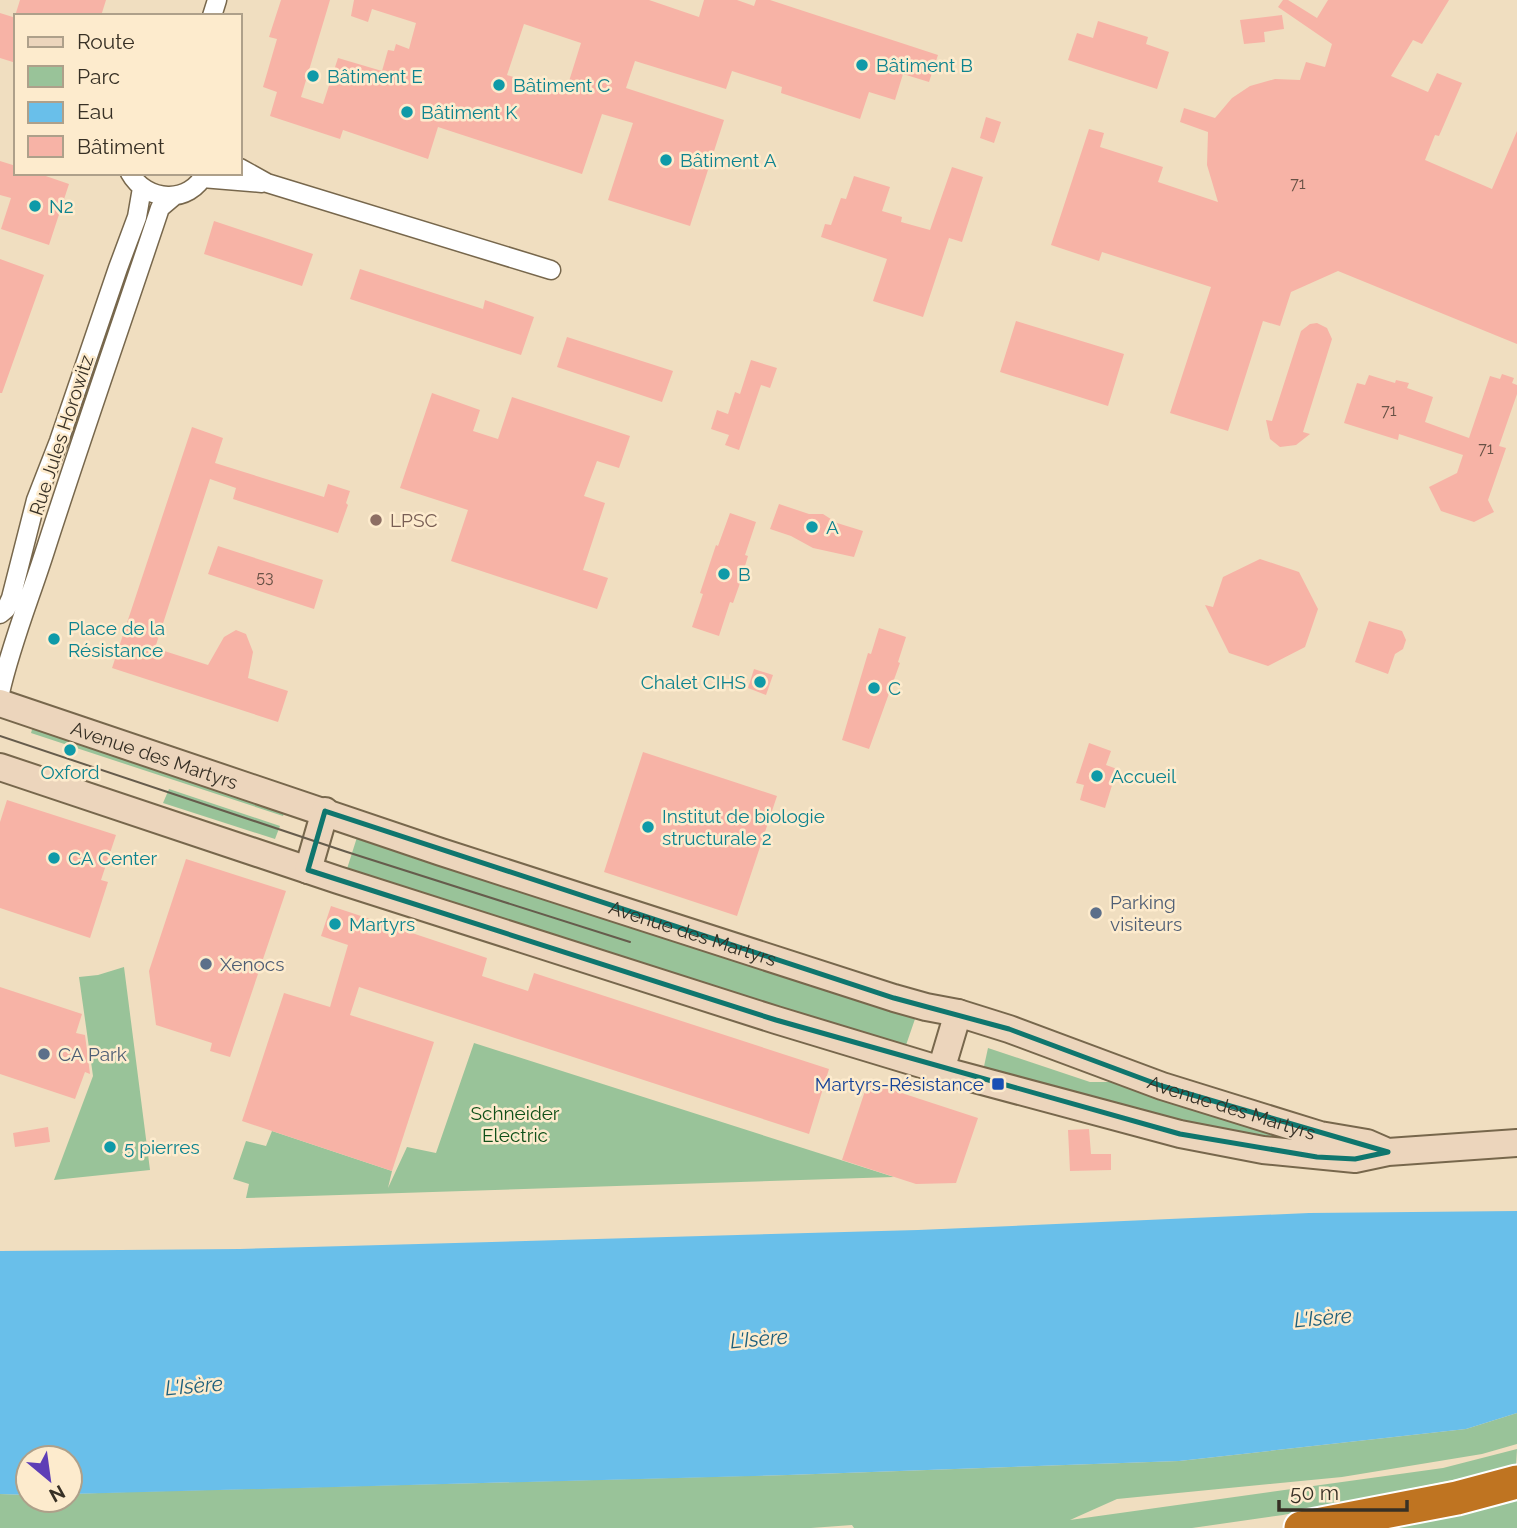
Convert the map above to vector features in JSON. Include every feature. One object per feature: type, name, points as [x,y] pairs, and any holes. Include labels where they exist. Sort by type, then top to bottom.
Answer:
[{"type":"highway","points":[[1301,1528],[1457,1498],[1517,1482]]},
{"type":"main road","name":"Avenue des Martyrs","points":[[0,703],[441,852],[894,998],[958,1013],[1009,1029],[1162,1086],[1320,1135],[1367,1143],[1388,1152]]},
{"type":"main road","name":"Avenue des Martyrs","points":[[0,766],[308,870],[776,1020],[941,1070],[1180,1135],[1317,1157],[1355,1159],[1388,1152],[1517,1143]]},
{"type":"main road","points":[[308,870],[325,811]]},
{"type":"main road","points":[[941,1070],[958,1013]]},
{"type":"street","points":[[242,169],[267,183]]},
{"type":"street","points":[[132,175],[142,188],[156,195],[173,197],[186,192],[204,176],[267,183],[551,270]]},
{"type":"street","name":"Rue Jules Horowitz","points":[[0,614],[11,598],[36,500],[60,441],[137,217],[142,188]]},
{"type":"street","name":"Rue Jules Horowitz","points":[[0,693],[60,501],[160,208],[173,197]]},
{"type":"highlighted area","points":[[325,811],[894,998],[1009,1029],[1162,1086],[1388,1152],[1355,1159],[1317,1157],[1180,1134],[776,1020],[308,870]]},
{"type":"green space","points":[[34,723],[287,806],[283,816],[31,733]]},
{"type":"green space","points":[[169,789],[280,826],[275,839],[163,803]]},
{"type":"green space","points":[[359,831],[915,1019],[905,1048],[346,872]]},
{"type":"green space","points":[[124,967],[150,1170],[54,1180],[93,1076],[79,977],[98,975]]},
{"type":"green space","name":"Schneider Electric","points":[[474,1043],[894,1177],[246,1198],[249,1184],[233,1179],[246,1141],[266,1146],[272,1131],[392,1171],[388,1188],[407,1147],[436,1153]]},
{"type":"green space","points":[[988,1048],[1090,1082],[1113,1082],[1337,1147],[1216,1133],[983,1071]]},
{"type":"green space","points":[[1517,1413],[1517,1444],[1482,1454],[1342,1477],[1117,1499],[1070,1520],[1443,1468],[1517,1449],[1516,1467],[1283,1515],[1192,1528],[854,1528],[852,1525],[811,1528],[0,1528],[0,1494],[14,1494],[14,1514],[84,1514],[84,1494],[788,1475],[1179,1461],[1466,1429]]},
{"type":"green space","points":[[1517,1494],[1517,1528],[1379,1528]]},
{"type":"water","name":"L'Isère","points":[[1517,1211],[1517,1413],[1466,1429],[1179,1461],[788,1475],[84,1494],[84,1444],[14,1444],[14,1494],[0,1494],[0,1251],[240,1249],[918,1230],[1309,1213]]},
{"type":"building","points":[[20,0],[106,0],[102,14],[16,14]]},
{"type":"building","points":[[281,0],[330,0],[301,97],[323,104],[338,58],[382,71],[388,50],[394,51],[396,44],[409,49],[416,23],[372,9],[368,22],[351,16],[354,0],[649,0],[699,17],[704,0],[737,0],[754,6],[756,0],[770,0],[938,55],[929,82],[903,74],[895,100],[869,92],[860,119],[781,93],[782,87],[732,71],[726,89],[635,61],[626,88],[724,120],[690,226],[608,200],[633,123],[602,114],[582,174],[438,127],[428,159],[343,130],[340,139],[270,116],[277,92],[263,87],[277,39],[269,37]],"holes":[[[524,24],[581,43],[565,94],[507,75]]]},
{"type":"building","points":[[1283,0],[1288,0],[1317,18],[1328,0],[1449,0],[1422,44],[1413,40],[1391,76],[1428,92],[1437,73],[1462,83],[1439,136],[1435,135],[1425,160],[1492,189],[1517,131],[1517,344],[1338,271],[1291,292],[1280,326],[1263,321],[1228,431],[1170,413],[1211,287],[1102,252],[1099,261],[1051,245],[1089,129],[1104,133],[1100,147],[1163,167],[1158,182],[1218,202],[1207,165],[1208,132],[1180,122],[1184,108],[1215,118],[1232,98],[1250,86],[1275,79],[1300,80],[1306,62],[1325,67],[1332,44],[1278,7]]},
{"type":"building","points":[[0,13],[14,17],[14,62],[0,58]]},
{"type":"building","points":[[1282,15],[1284,29],[1264,32],[1265,42],[1244,44],[1240,20]]},
{"type":"building","points":[[1098,21],[1148,37],[1146,44],[1169,52],[1157,89],[1068,60],[1077,33],[1093,38]]},
{"type":"building","points":[[986,117],[1001,122],[994,143],[980,138]]},
{"type":"building","name":"N2","points":[[0,161],[14,165],[14,175],[43,175],[69,184],[49,245],[1,229],[11,198],[0,195]]},
{"type":"building","points":[[952,167],[983,177],[962,242],[949,238],[923,317],[873,301],[887,259],[821,237],[825,224],[831,225],[841,198],[846,199],[854,176],[890,187],[882,211],[902,217],[901,222],[930,230]]},
{"type":"building","points":[[214,221],[313,254],[302,286],[204,254]]},
{"type":"building","points":[[0,259],[44,275],[2,393],[0,393]]},
{"type":"building","points":[[360,269],[483,309],[485,300],[534,317],[521,355],[350,299]]},
{"type":"building","points":[[1016,321],[1124,354],[1108,406],[1000,372]]},
{"type":"building","points":[[1317,323],[1327,328],[1332,339],[1303,432],[1310,434],[1296,445],[1280,447],[1270,439],[1266,420],[1272,421],[1301,331],[1310,324]]},
{"type":"building","points":[[567,337],[673,371],[662,402],[557,367]]},
{"type":"building","points":[[751,360],[777,368],[770,388],[761,385],[739,450],[725,445],[729,435],[711,429],[717,410],[728,414],[735,392],[740,394]]},
{"type":"building","points":[[1502,374],[1514,378],[1512,383],[1517,385],[1517,394],[1499,446],[1506,448],[1488,500],[1494,512],[1474,522],[1441,511],[1429,487],[1457,473],[1463,455],[1399,434],[1398,440],[1344,423],[1357,383],[1365,385],[1369,375],[1395,383],[1396,380],[1409,383],[1407,388],[1433,397],[1425,422],[1469,438],[1490,376],[1500,379]]},
{"type":"building","points":[[432,393],[480,410],[473,431],[498,439],[512,397],[630,436],[619,468],[597,461],[584,496],[605,503],[583,570],[608,578],[597,609],[451,561],[468,510],[400,488]]},
{"type":"building","points":[[192,427],[223,438],[215,463],[324,497],[328,484],[350,491],[338,533],[233,499],[236,488],[210,479],[155,648],[208,665],[224,637],[236,630],[246,634],[253,652],[248,678],[288,691],[278,722],[112,668]]},
{"type":"building","name":"A","points":[[779,504],[809,514],[823,514],[837,523],[863,531],[854,557],[813,548],[770,529]]},
{"type":"building","name":"B","points":[[730,513],[756,522],[745,555],[748,556],[739,586],[733,603],[730,602],[719,636],[692,627],[716,545],[718,546]]},
{"type":"building","points":[[218,546],[323,580],[314,609],[208,574]]},
{"type":"building","points":[[1260,559],[1299,572],[1318,609],[1305,647],[1268,666],[1229,653],[1205,605],[1213,607],[1223,577]]},
{"type":"building","points":[[1369,621],[1402,631],[1406,640],[1403,649],[1395,654],[1388,674],[1355,662]]},
{"type":"building","name":"C","points":[[879,628],[906,637],[898,662],[900,663],[869,749],[842,740],[868,653],[871,654]]},
{"type":"building","name":"Chalet CIHS","points":[[754,669],[773,675],[766,695],[748,688]]},
{"type":"building","name":"Accueil","points":[[1089,743],[1111,751],[1106,765],[1117,769],[1105,808],[1080,800],[1084,785],[1076,783]]},
{"type":"building","name":"Institut de biologie structurale 2","points":[[643,752],[777,796],[737,916],[604,872]]},
{"type":"building","name":"CA Center","points":[[7,800],[116,835],[101,880],[108,882],[90,938],[0,908],[0,822]]},
{"type":"building","name":"Xenocs","points":[[186,859],[286,891],[230,1057],[210,1051],[212,1043],[156,1025],[149,971]]},
{"type":"building","points":[[331,906],[487,958],[482,976],[528,991],[534,973],[829,1069],[809,1134],[359,987],[350,1015],[434,1042],[392,1171],[242,1121],[284,993],[330,1007],[348,945],[321,936]]},
{"type":"building","name":"CA Park","points":[[0,987],[82,1014],[76,1033],[85,1035],[90,1074],[85,1072],[75,1099],[0,1074]]},
{"type":"building","points":[[868,1082],[978,1118],[956,1183],[916,1184],[842,1160]]},
{"type":"building","points":[[48,1127],[50,1142],[15,1147],[13,1133]]},
{"type":"building","points":[[1089,1129],[1091,1154],[1111,1154],[1111,1170],[1070,1171],[1068,1130]]},
{"type":"tram line","points":[[0,736],[347,852],[630,942]]},
{"type":"place","name":"Bâtiment B","points":[[862,65]]},
{"type":"place","name":"Bâtiment E","points":[[313,76]]},
{"type":"place","name":"Bâtiment C","points":[[499,85]]},
{"type":"place","name":"Bâtiment K","points":[[407,112]]},
{"type":"place","name":"Bâtiment A","points":[[666,160]]},
{"type":"place","name":"N2","points":[[35,206]]},
{"type":"place","name":"LPSC","points":[[376,520]]},
{"type":"place","name":"A","points":[[812,527]]},
{"type":"place","name":"B","points":[[724,574]]},
{"type":"place","name":"Place de la Résistance","points":[[54,639]]},
{"type":"place","name":"Chalet CIHS","points":[[760,682]]},
{"type":"place","name":"C","points":[[874,688]]},
{"type":"place","name":"Oxford","points":[[70,750]]},
{"type":"place","name":"Accueil","points":[[1097,776]]},
{"type":"place","name":"Institut de biologie structurale 2","points":[[648,827]]},
{"type":"place","name":"CA Center","points":[[54,858]]},
{"type":"place","name":"Parking visiteurs","points":[[1096,913]]},
{"type":"place","name":"Martyrs","points":[[335,924]]},
{"type":"place","name":"Xenocs","points":[[206,964]]},
{"type":"place","name":"CA Park","points":[[44,1054]]},
{"type":"place","name":"Martyrs-Résistance","points":[[998,1084]]},
{"type":"place","name":"5 pierres","points":[[110,1147]]}]
